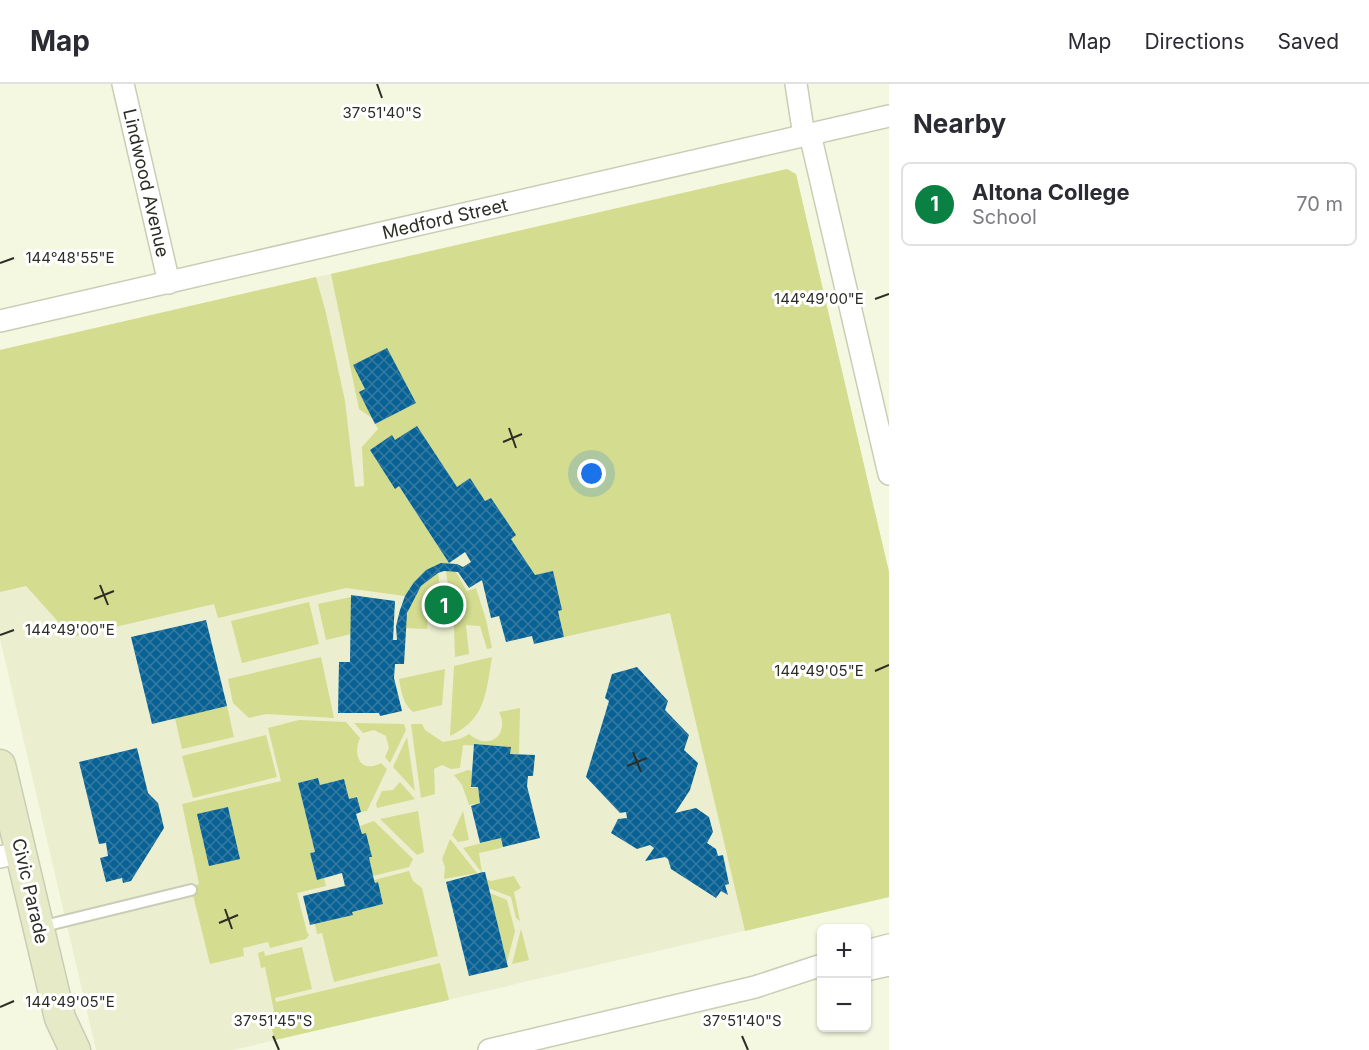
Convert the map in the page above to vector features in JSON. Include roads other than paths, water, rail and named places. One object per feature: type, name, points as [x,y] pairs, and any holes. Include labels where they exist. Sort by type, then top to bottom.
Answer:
[{"type":"street","name":"Lindwood Avenue","points":[[123,84],[169,283]]},
{"type":"street","points":[[796,84],[810,134],[889,474]]},
{"type":"street","points":[[801,84],[810,134]]},
{"type":"street","name":"Medford Street","points":[[0,321],[889,116]]},
{"type":"street","name":"Civic Parade","points":[[0,765],[10,855],[38,928],[60,1018],[75,1050]]},
{"type":"street","points":[[871,950],[889,945]]},
{"type":"street","points":[[871,968],[889,965]]},
{"type":"street","points":[[489,1050],[755,987],[817,967]]},
{"type":"street","points":[[755,987],[817,979]]},
{"type":"street","name":"Civic Parade","points":[[58,1050],[60,1018]]},
{"type":"lane","points":[[38,928],[191,890]]},
{"type":"place","name":"Altona College","points":[[444,605]]}]
